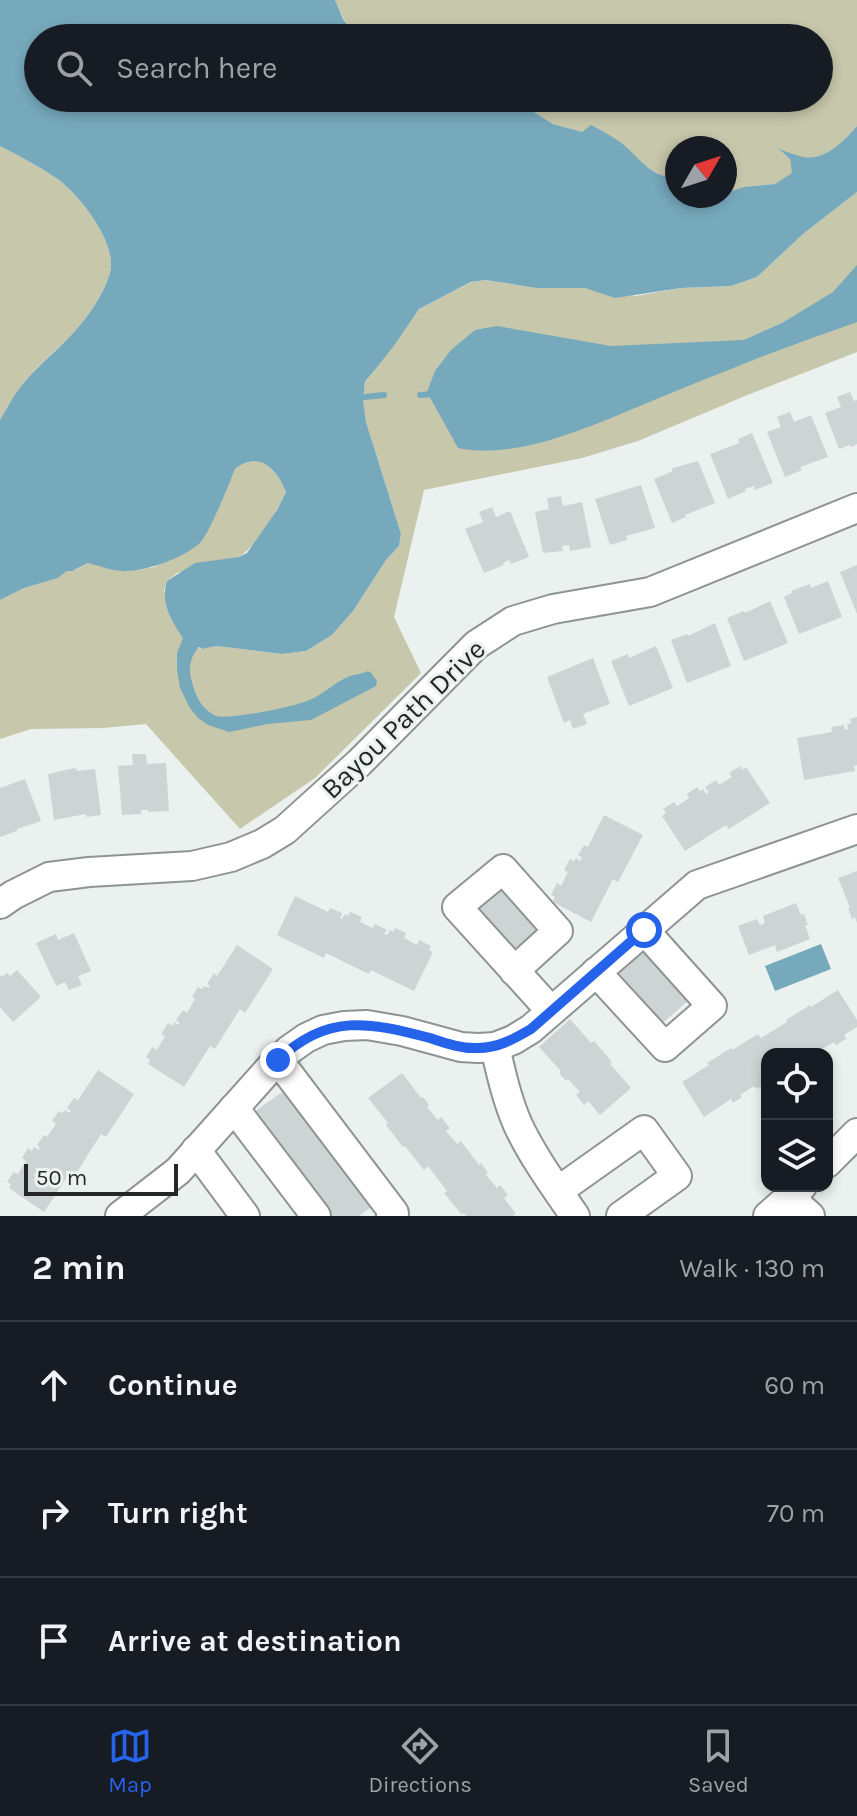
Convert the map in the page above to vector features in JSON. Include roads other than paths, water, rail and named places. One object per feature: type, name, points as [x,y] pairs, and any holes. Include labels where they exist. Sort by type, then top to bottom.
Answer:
[{"type":"street","name":"Bayou Path Drive","points":[[0,904],[49,877],[192,866],[231,857],[262,844],[285,830],[359,763],[476,645],[513,621],[553,609],[650,592],[857,508]]},
{"type":"street","points":[[120,1216],[178,1171],[278,1060],[306,1038],[323,1030],[367,1025],[461,1047],[495,1047],[531,1029],[697,885],[857,829]]},
{"type":"street","points":[[596,972],[665,1047],[712,1006],[644,930]]},
{"type":"street","points":[[514,971],[551,1011]]},
{"type":"street","points":[[495,1047],[507,1097],[518,1124],[533,1153],[575,1216]]},
{"type":"street","points":[[278,1060],[394,1213],[391,1216]]},
{"type":"street","points":[[234,1108],[316,1216]]},
{"type":"street","points":[[558,1191],[644,1130],[677,1176],[621,1216]]},
{"type":"street","points":[[833,1157],[857,1133]]},
{"type":"street","points":[[196,1150],[245,1216]]},
{"type":"street","points":[[768,1216],[795,1192]]},
{"type":"street","points":[[797,1192],[801,1208],[810,1216]]},
{"type":"water","points":[[0,0],[335,0],[347,24],[24,24],[24,112],[534,112],[553,124],[582,132],[591,125],[624,145],[642,162],[665,176],[665,208],[737,208],[737,189],[775,184],[792,173],[790,159],[779,149],[803,157],[819,156],[840,143],[857,126],[857,192],[803,234],[757,277],[731,286],[681,288],[615,298],[585,288],[536,288],[486,280],[471,282],[419,309],[365,382],[363,400],[366,422],[401,534],[399,546],[332,635],[306,651],[282,654],[216,646],[199,647],[190,668],[193,687],[200,702],[211,713],[223,717],[300,704],[350,676],[368,671],[377,681],[376,686],[311,720],[229,732],[198,718],[180,688],[177,653],[183,638],[168,611],[165,589],[167,581],[195,563],[239,557],[247,553],[286,492],[278,476],[266,465],[252,461],[235,469],[204,538],[184,554],[154,566],[125,571],[88,563],[0,600],[0,420],[23,384],[91,311],[110,273],[108,249],[96,222],[68,188],[0,146]]},
{"type":"water","points":[[857,265],[857,322],[551,440],[504,450],[458,448],[427,392],[435,371],[451,350],[475,330],[497,326],[611,346],[744,340],[782,323],[833,292]]},
{"type":"water","points":[[821,944],[831,969],[775,991],[765,966]]},
{"type":"waterway","points":[[420,395],[434,394]]},
{"type":"waterway","points":[[355,398],[384,395]]}]
